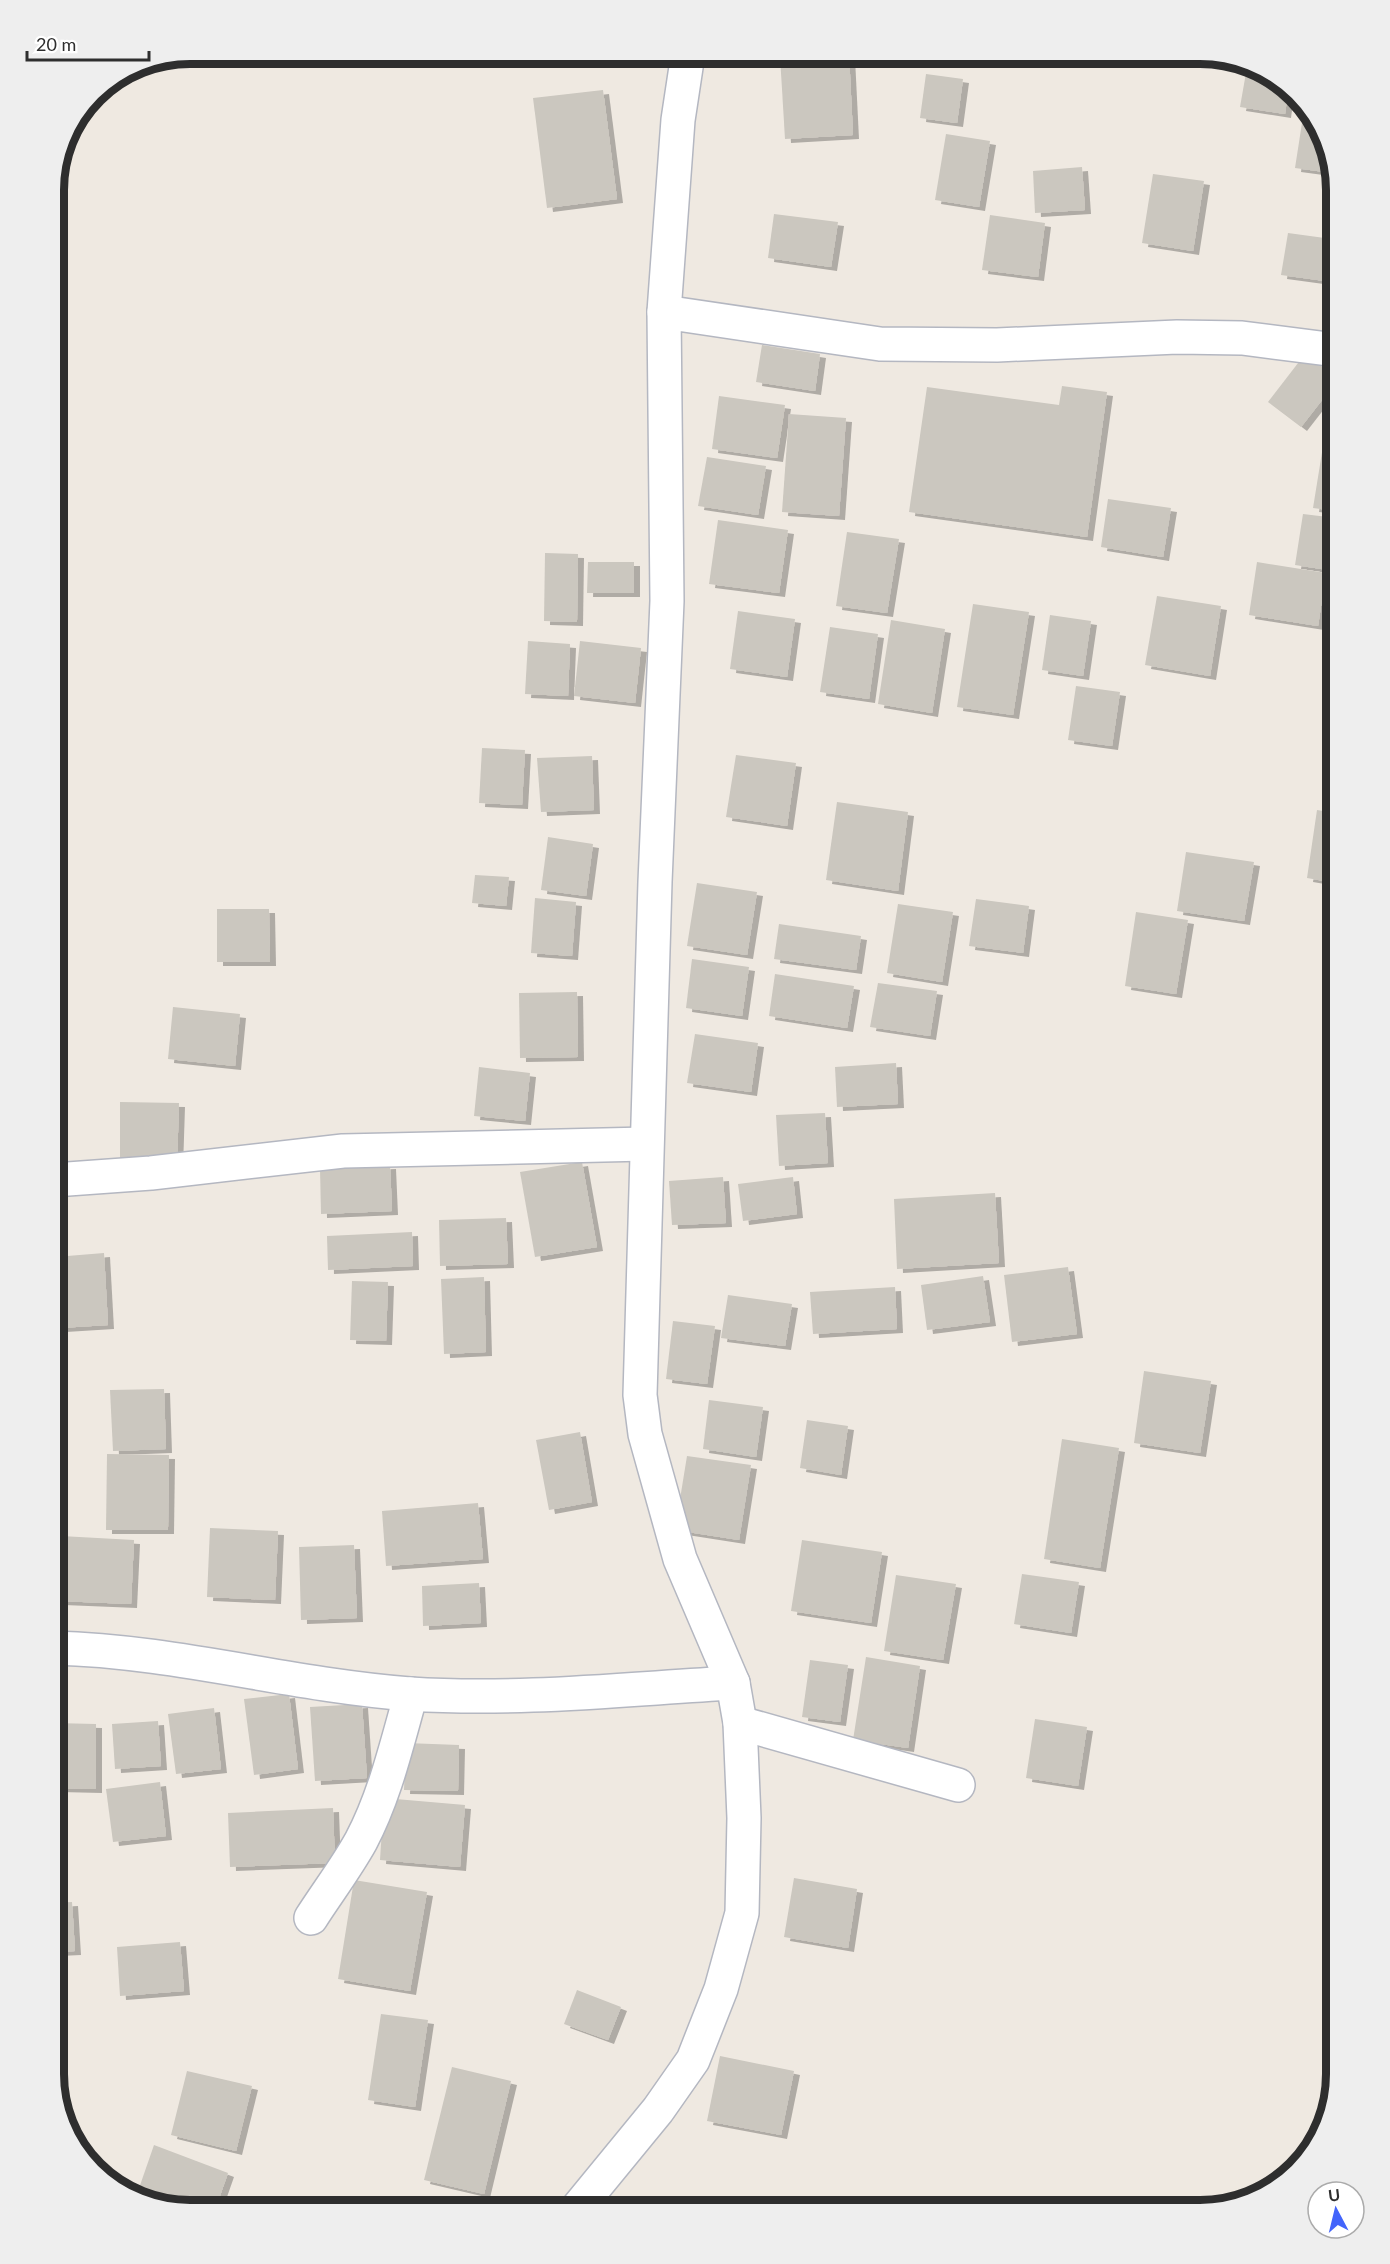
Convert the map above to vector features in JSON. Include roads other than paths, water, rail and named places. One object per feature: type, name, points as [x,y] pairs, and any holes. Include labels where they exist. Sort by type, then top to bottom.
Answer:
[{"type":"street","points":[[585,2199],[658,2110],[693,2060],[721,1989],[742,1913],[744,1818],[740,1722],[733,1683],[680,1559],[645,1434],[640,1395],[646,1144],[668,601],[664,312],[678,120],[686,65]]},
{"type":"street","points":[[664,312],[880,344],[998,345],[1177,337],[1242,338],[1325,349]]},
{"type":"street","points":[[64,1179],[151,1173],[343,1151],[646,1144]]},
{"type":"street","points":[[64,1648],[110,1649],[411,1694],[532,1694],[733,1683]]},
{"type":"street","points":[[311,1918],[360,1842],[372,1817],[393,1760],[411,1694]]},
{"type":"street","points":[[740,1722],[958,1785]]}]
